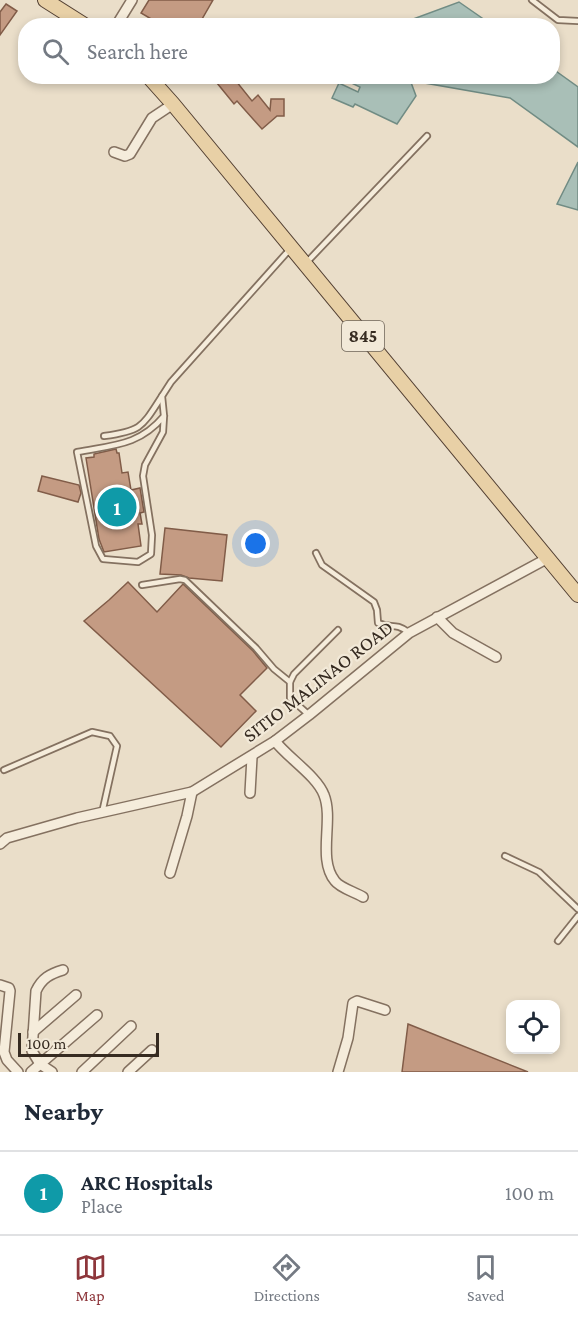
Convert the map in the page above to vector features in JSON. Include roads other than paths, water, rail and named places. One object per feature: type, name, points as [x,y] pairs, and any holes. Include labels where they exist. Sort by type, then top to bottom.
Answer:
[{"type":"main road","points":[[45,0],[73,18]]},
{"type":"main road","name":"845","points":[[155,84],[578,595]]},
{"type":"street","points":[[121,18],[132,0]]},
{"type":"street","points":[[114,152],[124,156],[130,154],[152,118],[173,104]]},
{"type":"street","name":"SITIO MALINAO ROAD","points":[[0,844],[8,838],[192,792],[275,741],[309,716],[409,633],[548,558]]},
{"type":"street","points":[[437,617],[453,633],[496,657]]},
{"type":"street","points":[[275,741],[286,755],[312,778],[324,794],[328,812],[326,829],[329,869],[335,882],[363,897]]},
{"type":"street","points":[[250,793],[252,757]]},
{"type":"street","points":[[170,873],[192,792]]},
{"type":"street","points":[[52,1072],[40,1064],[32,1051],[36,991],[39,984],[50,974],[63,970]]},
{"type":"street","points":[[0,985],[9,988],[10,992],[4,1052],[7,1060],[18,1072]]},
{"type":"street","points":[[33,1032],[76,995]]},
{"type":"street","points":[[338,1072],[348,1038],[353,1003],[357,1001],[385,1010]]},
{"type":"street","points":[[31,1072],[97,1015]]},
{"type":"street","points":[[82,1072],[131,1026]]},
{"type":"street","points":[[128,1072],[152,1050]]},
{"type":"lane","points":[[532,0],[555,18]]},
{"type":"lane","points":[[560,20],[578,21]]},
{"type":"lane","points":[[305,265],[427,136]]},
{"type":"lane","points":[[104,436],[129,432],[144,423],[171,382],[291,248]]},
{"type":"lane","points":[[162,396],[164,416],[164,432],[145,465],[143,477],[152,535],[152,554],[138,562],[103,559],[96,546],[77,452],[128,443],[153,430],[164,416]]},
{"type":"lane","points":[[316,553],[322,565],[374,602],[378,623],[385,626],[399,625],[409,633]]},
{"type":"lane","points":[[142,585],[185,580],[249,641],[274,669],[290,682]]},
{"type":"lane","points":[[309,716],[291,698],[290,682],[294,674],[338,630]]},
{"type":"lane","points":[[4,770],[92,732],[110,736],[117,746],[102,813]]},
{"type":"lane","points":[[506,856],[539,872],[578,909]]},
{"type":"lane","points":[[558,941],[578,916]]},
{"type":"water","points":[[459,2],[482,18],[416,18]]},
{"type":"water","points":[[560,74],[578,87],[578,147],[510,98],[430,84],[560,84]]},
{"type":"water","points":[[339,84],[358,92],[360,87],[354,84],[412,84],[416,96],[397,124],[355,104],[353,107],[332,98]]},
{"type":"water","points":[[578,162],[578,210],[557,204]]},
{"type":"place","name":"ARC Hospitals","points":[[117,507]]}]
